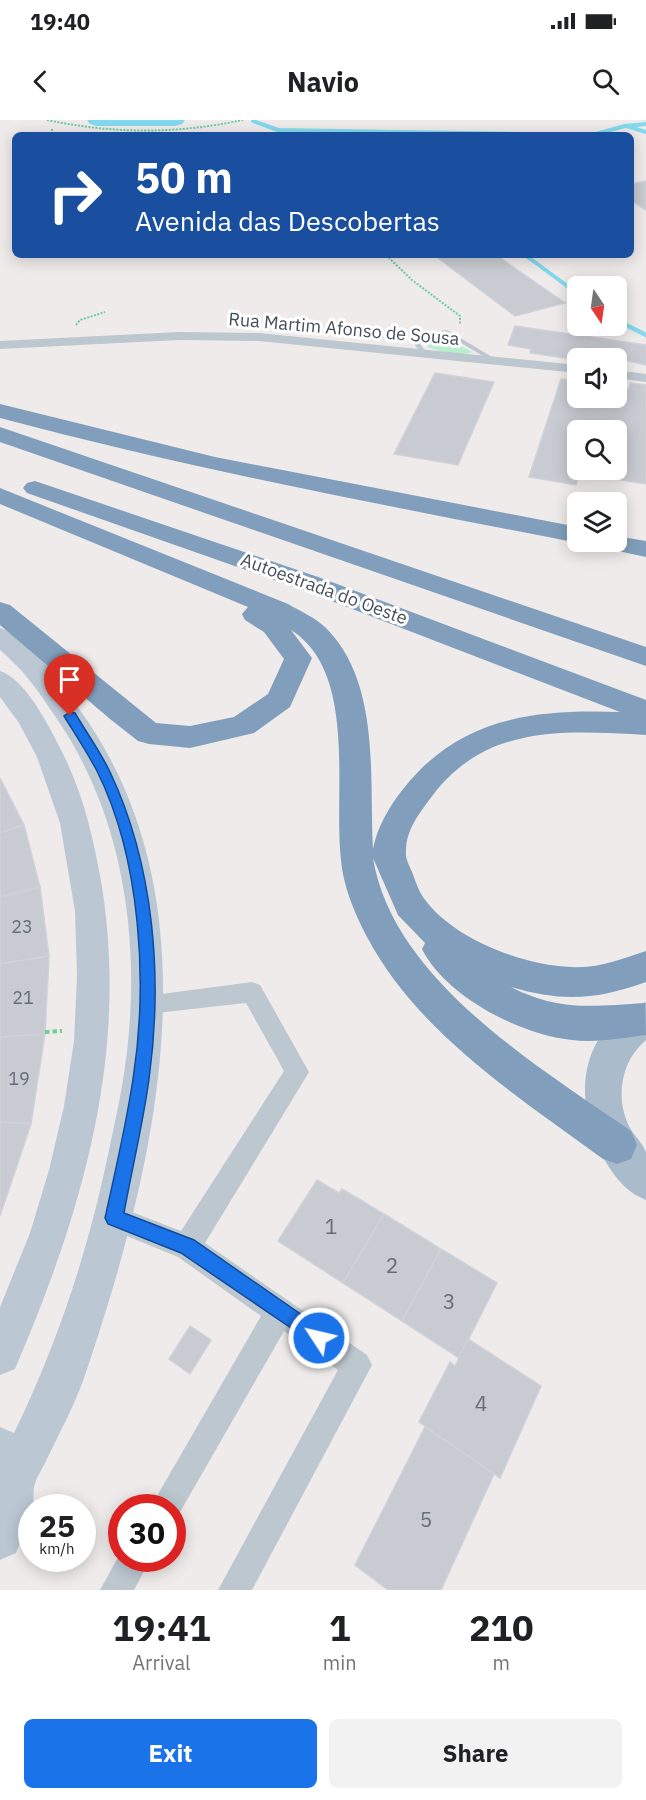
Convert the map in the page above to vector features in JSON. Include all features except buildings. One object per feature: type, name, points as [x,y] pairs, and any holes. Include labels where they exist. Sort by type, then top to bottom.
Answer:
[{"type":"highway","points":[[0,411],[77,433],[567,534]]},
{"type":"highway","name":"Autoestrada do Oeste","points":[[0,434],[646,657]]},
{"type":"highway","name":"Autoestrada do Oeste","points":[[0,474],[312,584],[646,711]]},
{"type":"highway","points":[[0,495],[205,582],[278,610],[317,636],[343,675],[355,767],[357,861],[380,927],[417,983],[517,1073],[617,1144]]},
{"type":"highway","points":[[627,546],[646,549]]},
{"type":"highway","points":[[0,611],[120,712],[149,733],[190,737],[243,726],[280,700],[298,658],[274,626],[205,582]]},
{"type":"highway","points":[[646,724],[539,722],[490,736],[450,757],[417,790],[398,820],[389,853],[401,888],[432,939],[453,964],[480,989],[520,1009],[568,1024],[646,1018]]},
{"type":"highway","points":[[415,913],[454,943],[486,963],[523,976],[573,983],[624,975],[646,966]]},
{"type":"main road","points":[[0,636],[35,666],[70,716],[103,771],[120,812],[135,866],[144,927],[147,1004],[141,1079],[114,1218],[61,1383],[6,1466],[7,1523],[0,1537]]},
{"type":"main road","points":[[0,680],[45,742],[62,782],[75,824],[88,882],[95,965],[93,1027],[70,1165],[43,1253],[22,1309],[0,1354]]},
{"type":"main road","points":[[36,730],[70,716]]},
{"type":"main road","points":[[646,1018],[627,1031],[612,1048],[604,1069],[603,1102],[606,1119],[617,1144],[646,1180]]},
{"type":"street","name":"Rua Martim Afonso de Sousa","points":[[0,345],[180,336],[259,337],[567,368]]},
{"type":"street","points":[[627,375],[646,378]]},
{"type":"street","points":[[147,1004],[252,992],[297,1072],[187,1247]]},
{"type":"street","points":[[114,1218],[187,1247],[357,1365],[234,1590]]},
{"type":"street","points":[[173,1494],[280,1311]]},
{"type":"street","points":[[116,1590],[127,1572]]},
{"type":"lane","points":[[423,352],[415,341],[417,336],[447,332],[460,338],[495,362]]},
{"type":"path","points":[[47,120],[102,130],[126,131],[195,127],[243,120]]},
{"type":"path","points":[[389,258],[406,277],[433,293],[460,316],[460,338]]},
{"type":"path","points":[[73,328],[80,320],[105,312]]},
{"type":"green space","points":[[432,337],[445,338],[472,352],[456,354],[428,347],[427,342]]},
{"type":"waterway","points":[[97,120],[175,120]]},
{"type":"waterway","points":[[253,121],[278,130],[398,132]]},
{"type":"waterway","points":[[603,132],[625,126],[646,124]]},
{"type":"waterway","points":[[627,126],[646,132]]},
{"type":"waterway","points":[[529,258],[567,286]]},
{"type":"waterway","points":[[627,326],[646,335]]},
{"type":"route","points":[[70,716],[103,771],[120,812],[135,866],[144,927],[147,1004],[141,1079],[131,1141],[114,1218],[187,1247],[319,1338]]}]
